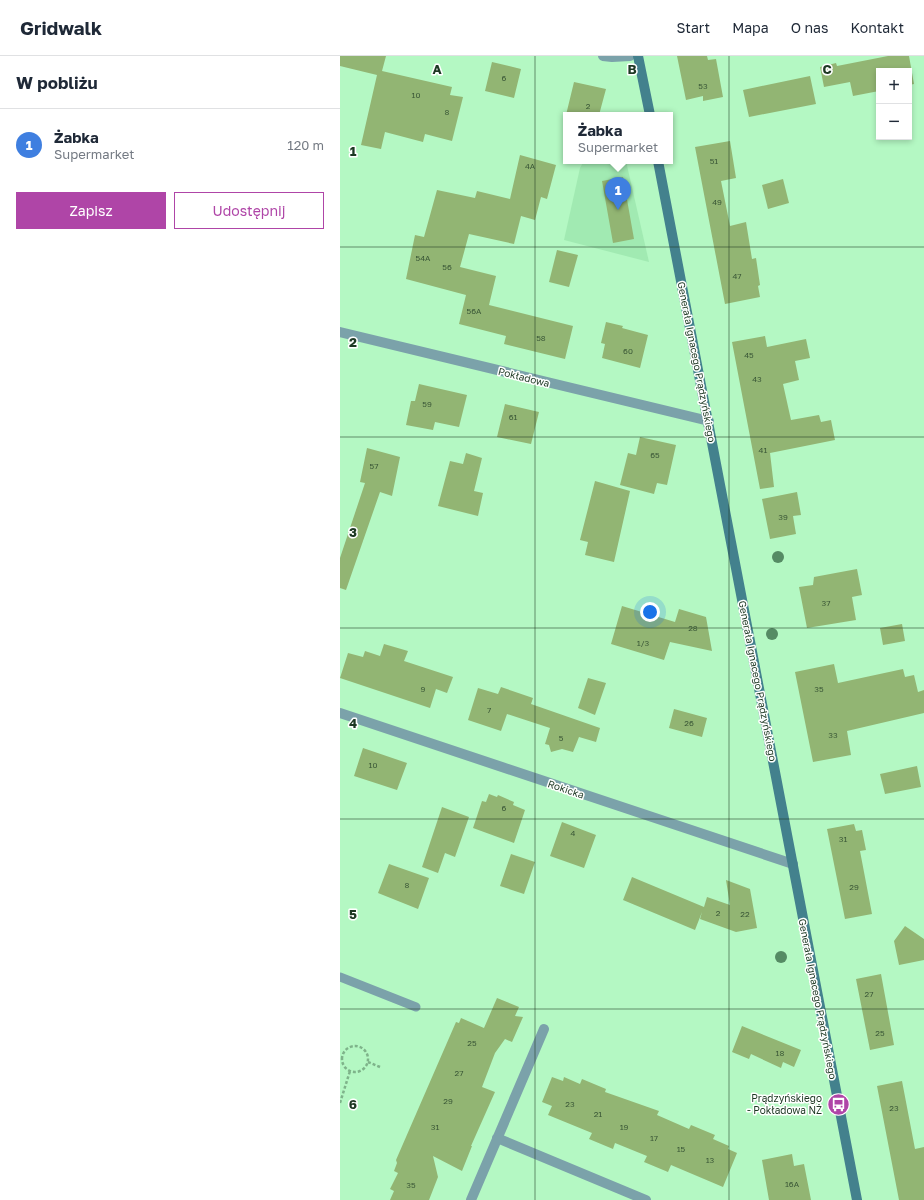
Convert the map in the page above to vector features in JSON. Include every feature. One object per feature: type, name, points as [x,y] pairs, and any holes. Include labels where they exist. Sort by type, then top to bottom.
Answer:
[{"type":"street","points":[[603,56],[612,58],[630,56]]},
{"type":"street","points":[[638,56],[649,112]]},
{"type":"street","name":"Generała Ignacego Prądzyńskiego","points":[[659,164],[857,1200]]},
{"type":"street","name":"Pokładowa","points":[[340,332],[709,421]]},
{"type":"street","name":"Rokicka","points":[[340,713],[793,864]]},
{"type":"street","points":[[471,1200],[544,1029]]},
{"type":"street","points":[[497,1138],[646,1200]]},
{"type":"lane","points":[[340,977],[416,1007]]},
{"type":"path","points":[[358,1046],[367,1052],[368,1062],[362,1070],[357,1072],[350,1071],[344,1066],[341,1054],[348,1047],[358,1046]]},
{"type":"path","points":[[368,1062],[380,1067]]},
{"type":"path","points":[[340,1103],[350,1071]]},
{"type":"shaded area","points":[[582,164],[627,164],[649,262],[564,240],[580,168]]},
{"type":"building","points":[[340,56],[386,56],[382,71],[452,87],[450,95],[463,97],[452,141],[425,134],[423,142],[385,132],[381,149],[361,145],[377,75],[340,66]]},
{"type":"building","points":[[677,56],[707,56],[708,60],[716,59],[723,97],[703,101],[703,96],[686,100]]},
{"type":"building","points":[[888,56],[909,56],[911,68],[876,68],[876,92],[853,96],[850,82],[824,87],[820,67],[836,63],[837,66]]},
{"type":"building","points":[[492,62],[521,69],[514,98],[485,91]]},
{"type":"building","points":[[912,73],[914,84],[912,84]]},
{"type":"building","points":[[810,76],[816,104],[749,117],[743,90]]},
{"type":"building","points":[[574,82],[606,89],[600,112],[567,112]]},
{"type":"building","points":[[730,141],[736,178],[721,181],[730,226],[746,222],[752,259],[756,258],[760,285],[758,286],[760,297],[725,304],[695,147]]},
{"type":"building","points":[[520,155],[556,165],[547,199],[541,197],[535,220],[521,216],[514,244],[469,234],[460,267],[496,276],[489,305],[573,326],[565,359],[504,344],[506,336],[459,324],[466,295],[406,279],[415,235],[424,237],[437,190],[475,198],[477,191],[510,199]]},
{"type":"building","points":[[623,177],[634,239],[613,243],[602,181]]},
{"type":"building","points":[[783,179],[789,203],[768,209],[762,185]]},
{"type":"building","points":[[557,250],[578,255],[569,287],[549,282]]},
{"type":"building","points":[[606,322],[623,326],[622,328],[648,335],[640,368],[602,358],[605,344],[601,343]]},
{"type":"building","points":[[765,336],[767,347],[806,339],[810,358],[795,361],[799,380],[783,384],[791,420],[819,415],[821,422],[831,420],[835,440],[770,453],[774,487],[760,489],[732,342]]},
{"type":"building","points":[[419,384],[467,395],[459,427],[435,422],[433,430],[406,425],[411,401],[415,401]]},
{"type":"building","points":[[505,404],[539,412],[531,444],[497,437]]},
{"type":"building","points":[[640,437],[676,445],[667,485],[657,483],[654,494],[620,485],[628,453],[636,455]]},
{"type":"building","points":[[367,448],[400,457],[392,496],[380,492],[346,590],[340,588],[340,558],[365,483],[360,482]]},
{"type":"building","points":[[466,453],[482,458],[474,491],[483,493],[478,516],[438,506],[450,461],[463,464]]},
{"type":"building","points":[[595,481],[630,491],[614,562],[585,555],[588,542],[580,540]]},
{"type":"building","points":[[797,492],[801,515],[793,516],[796,534],[770,539],[762,499]]},
{"type":"building","points":[[857,569],[862,595],[852,597],[856,620],[807,628],[799,587],[813,585],[814,577]]},
{"type":"building","points":[[622,606],[675,622],[679,609],[706,617],[712,651],[670,642],[664,660],[611,644]]},
{"type":"building","points":[[902,624],[905,641],[883,645],[880,628]]},
{"type":"building","points":[[384,644],[408,651],[404,661],[453,677],[447,693],[436,689],[430,708],[340,678],[348,653],[363,657],[365,651],[380,656]]},
{"type":"building","points":[[834,664],[838,683],[903,669],[905,677],[914,675],[918,692],[924,690],[924,713],[847,731],[851,755],[813,762],[795,672]]},
{"type":"building","points":[[588,678],[606,683],[595,715],[578,708]]},
{"type":"building","points":[[501,687],[533,698],[531,704],[600,728],[596,742],[579,737],[573,752],[562,749],[551,752],[549,745],[545,744],[550,728],[507,714],[501,731],[468,720],[478,688],[498,694]]},
{"type":"building","points":[[674,709],[707,718],[702,737],[669,728]]},
{"type":"building","points":[[363,748],[407,763],[397,790],[354,776]]},
{"type":"building","points":[[917,766],[921,787],[885,794],[880,774]]},
{"type":"building","points":[[489,794],[497,797],[498,795],[514,802],[513,805],[525,810],[514,843],[473,828],[482,801],[486,802]]},
{"type":"building","points":[[442,807],[469,817],[455,857],[445,853],[438,873],[422,867]]},
{"type":"building","points":[[562,822],[596,835],[584,868],[550,856]]},
{"type":"building","points":[[854,824],[856,831],[862,830],[866,850],[860,851],[872,914],[845,919],[827,829]]},
{"type":"building","points":[[511,854],[535,862],[524,894],[500,886]]},
{"type":"building","points":[[389,864],[429,878],[418,909],[378,893]]},
{"type":"building","points":[[632,877],[704,907],[707,897],[730,905],[726,880],[750,889],[757,928],[736,932],[700,919],[702,912],[695,930],[623,900]]},
{"type":"building","points":[[905,926],[924,939],[924,960],[899,965],[894,941]]},
{"type":"building","points":[[881,974],[894,1045],[870,1050],[856,979]]},
{"type":"building","points":[[497,998],[519,1007],[515,1016],[523,1017],[512,1042],[505,1039],[495,1053],[482,1087],[495,1092],[471,1146],[462,1171],[433,1156],[438,1177],[429,1200],[390,1200],[394,1191],[390,1189],[398,1173],[394,1171],[397,1163],[396,1160],[456,1022],[459,1023],[461,1018],[484,1028]]},
{"type":"building","points":[[742,1026],[801,1050],[794,1067],[783,1062],[781,1068],[751,1054],[749,1059],[732,1052]]},
{"type":"building","points":[[552,1077],[563,1081],[564,1077],[580,1084],[582,1079],[606,1089],[605,1092],[659,1111],[657,1115],[689,1129],[691,1125],[715,1135],[713,1139],[729,1146],[728,1149],[737,1153],[723,1187],[671,1165],[668,1172],[644,1162],[647,1156],[615,1143],[613,1149],[589,1139],[592,1133],[548,1115],[552,1106],[542,1102]]},
{"type":"building","points":[[902,1081],[915,1149],[924,1147],[924,1200],[899,1200],[877,1086]]},
{"type":"building","points":[[792,1154],[794,1166],[804,1164],[811,1200],[769,1200],[762,1160]]},
{"type":"place","name":"Żabka","points":[[618,210]]},
{"type":"place","name":"Prądzyńskiego - Pokładowa NŻ","points":[[838,1104]]}]
